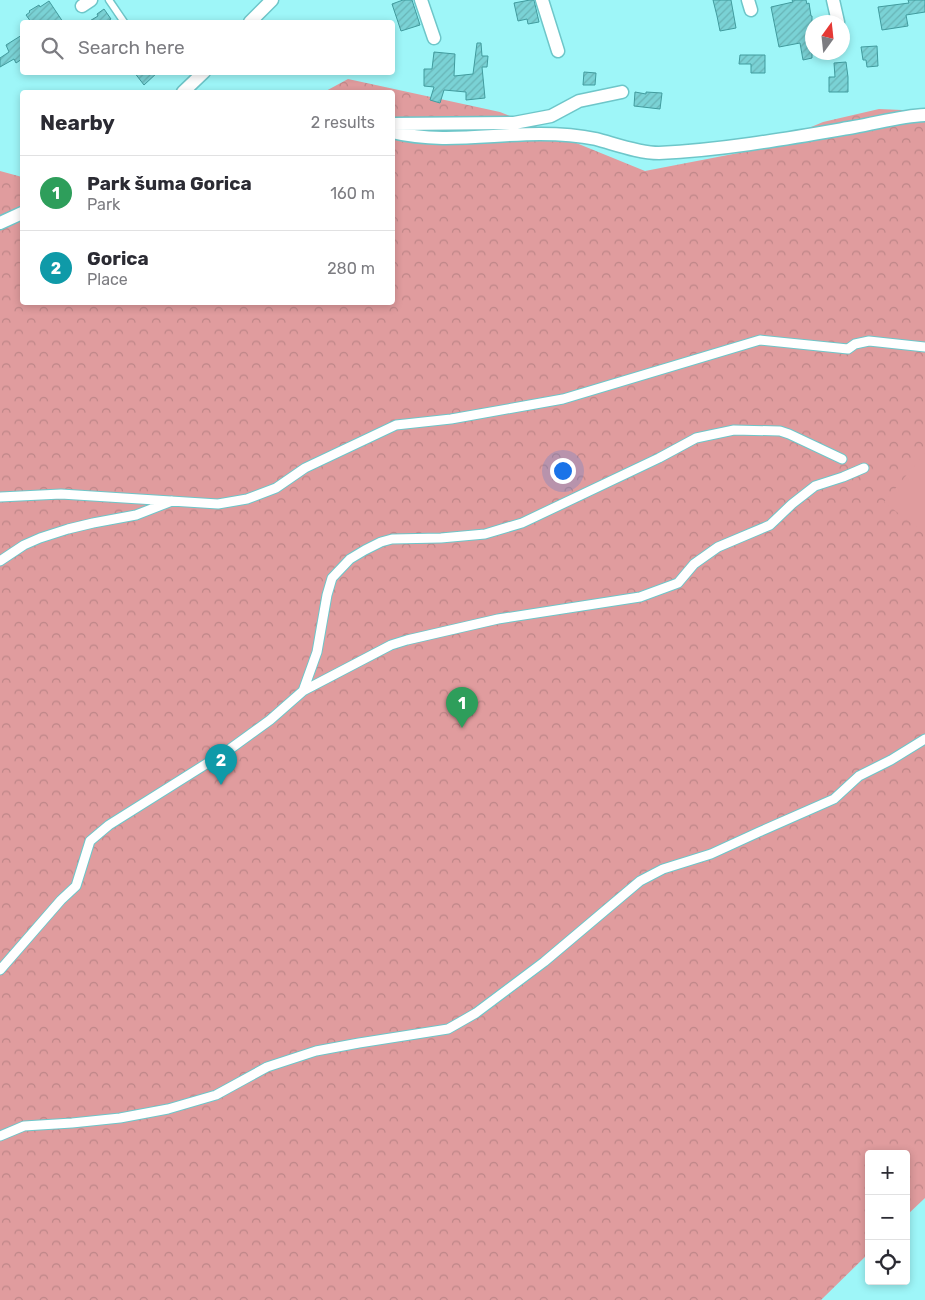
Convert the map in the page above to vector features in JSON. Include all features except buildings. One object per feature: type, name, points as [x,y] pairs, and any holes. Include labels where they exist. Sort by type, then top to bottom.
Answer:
[{"type":"street","points":[[252,20],[272,0]]},
{"type":"street","points":[[421,0],[434,38]]},
{"type":"street","points":[[542,0],[558,51]]},
{"type":"street","points":[[833,0],[836,15]]},
{"type":"street","points":[[185,90],[201,75]]},
{"type":"street","points":[[395,124],[514,123],[551,116],[588,98],[622,92]]},
{"type":"street","points":[[395,132],[456,138],[531,134],[568,135],[658,153],[726,147],[856,127],[903,117],[925,115]]},
{"type":"street","points":[[0,223],[20,214]]},
{"type":"street","points":[[0,497],[61,494],[218,504],[247,499],[276,488],[305,468],[396,425],[451,419],[563,399],[760,340],[848,349],[855,344],[869,341],[925,347]]},
{"type":"street","points":[[304,691],[317,652],[327,595],[332,578],[350,559],[381,542],[392,539],[441,538],[485,534],[522,523],[659,458],[696,438],[734,430],[780,431],[842,459]]},
{"type":"street","points":[[0,970],[61,900],[76,886],[90,841],[109,825],[230,749],[270,720],[304,691],[391,646],[407,640],[498,619],[640,597],[678,583],[694,564],[718,547],[770,525],[815,486],[864,468]]},
{"type":"street","points":[[0,561],[24,545],[40,538],[93,523],[136,515],[175,500]]},
{"type":"street","points":[[0,1136],[24,1126],[72,1124],[168,1110],[216,1095],[267,1066],[316,1051],[448,1029],[476,1013],[544,962],[640,881],[663,869],[711,854],[834,799],[858,776],[891,760],[925,739]]},
{"type":"lane","points":[[109,0],[123,20]]},
{"type":"green space","points":[[348,79],[500,112],[645,171],[759,149],[823,122],[879,109],[925,111],[925,1198],[910,1212],[910,1150],[865,1150],[865,1257],[821,1300],[0,1300],[0,171],[20,176],[20,305],[395,305],[395,90],[328,90]]},
{"type":"green space","points":[[925,453],[925,517],[916,527],[884,502]]},
{"type":"place","name":"Park šuma Gorica","points":[[462,728]]},
{"type":"place","name":"Gorica","points":[[221,785]]}]
